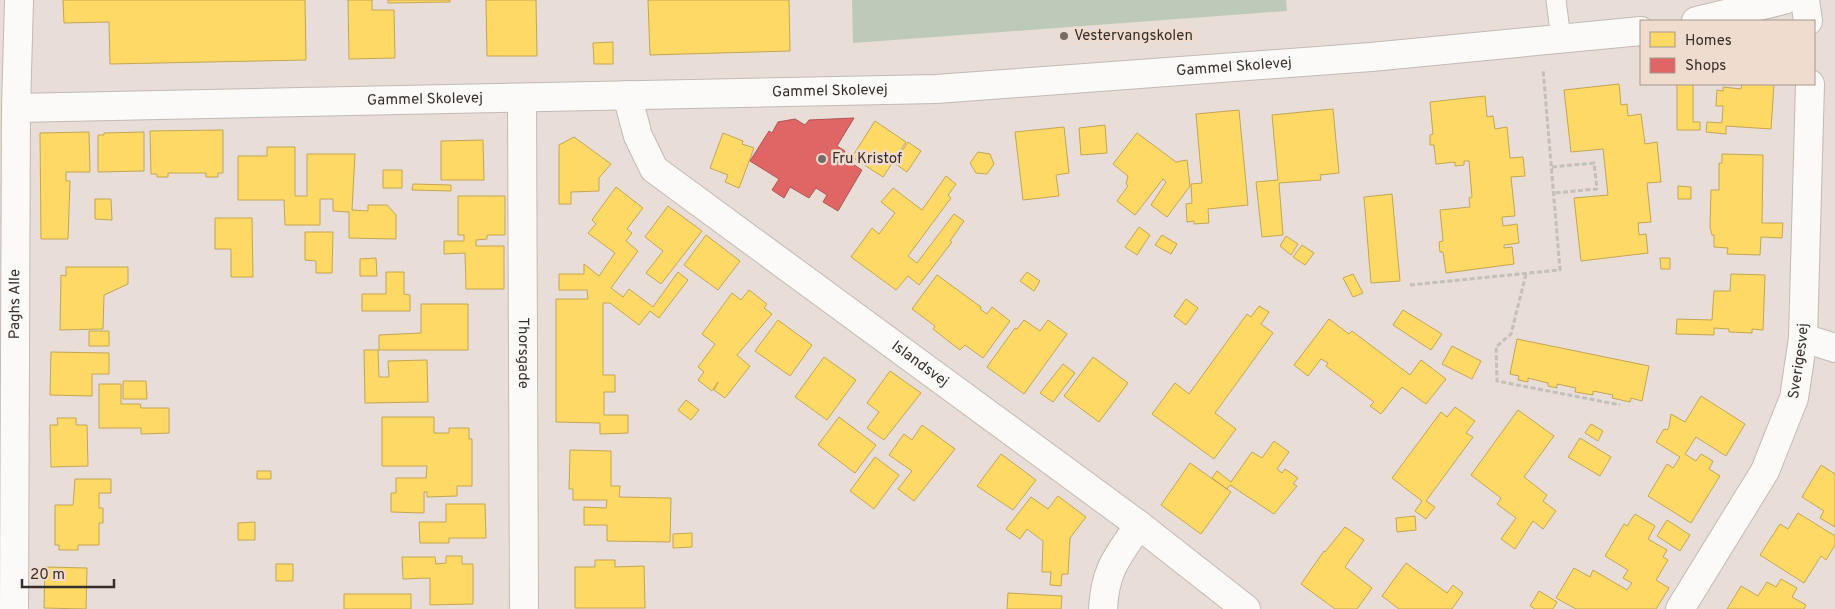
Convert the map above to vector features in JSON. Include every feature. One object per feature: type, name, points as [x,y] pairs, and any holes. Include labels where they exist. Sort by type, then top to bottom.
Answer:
[{"type":"street","name":"Paghs Alle","points":[[14,609],[16,108],[19,0]]},
{"type":"street","points":[[1700,20],[1784,0]]},
{"type":"street","points":[[1805,0],[1808,20]]},
{"type":"street","name":"Gammel Skolevej","points":[[16,108],[936,89],[1371,57],[1640,31]]},
{"type":"street","name":"Sverigesvej","points":[[1680,609],[1765,471],[1794,398],[1803,338],[1810,85]]},
{"type":"street","name":"Islandsvej","points":[[627,95],[638,136],[654,169],[1139,525],[1246,609]]},
{"type":"street","name":"Thorsgade","points":[[522,98],[524,609]]},
{"type":"street","points":[[1803,338],[1835,348]]},
{"type":"street","points":[[1103,609],[1104,586],[1112,564],[1139,525]]},
{"type":"lane","points":[[1550,40],[1556,0]]},
{"type":"path","points":[[1410,284],[1560,270],[1552,167],[1550,40]]},
{"type":"path","points":[[1552,167],[1594,162],[1597,189],[1554,193]]},
{"type":"path","points":[[1526,274],[1511,334],[1496,347],[1496,380],[1620,405]]},
{"type":"green space","points":[[852,0],[1286,0],[1287,11],[853,43]]},
{"type":"building: Homes","points":[[63,0],[305,0],[306,60],[110,64],[109,22],[64,23]]},
{"type":"building: Homes","points":[[348,0],[372,0],[372,10],[394,10],[395,58],[349,59]]},
{"type":"building: Homes","points":[[388,0],[450,0],[450,2],[388,3]]},
{"type":"building: Homes","points":[[486,0],[536,0],[537,56],[487,56]]},
{"type":"building: Homes","points":[[648,0],[789,0],[790,51],[650,55]]},
{"type":"building: Homes","points":[[613,42],[613,64],[594,64],[593,43]]},
{"type":"building: Homes","points":[[1619,84],[1621,105],[1627,104],[1628,116],[1641,114],[1645,144],[1657,142],[1661,182],[1647,183],[1651,222],[1638,223],[1639,235],[1646,234],[1648,253],[1581,261],[1574,198],[1608,195],[1603,149],[1571,152],[1564,90]]},
{"type":"building: Homes","points":[[1677,85],[1693,85],[1693,122],[1700,122],[1700,130],[1677,130]]},
{"type":"building: Homes","points":[[1742,85],[1774,85],[1771,129],[1726,126],[1726,134],[1706,132],[1707,122],[1722,123],[1723,106],[1716,106],[1717,90],[1723,91],[1723,87],[1741,89]]},
{"type":"building: Homes","points":[[1485,96],[1487,117],[1493,116],[1495,129],[1507,127],[1510,158],[1523,157],[1525,176],[1511,177],[1515,216],[1502,217],[1503,226],[1517,224],[1519,243],[1504,245],[1504,248],[1512,247],[1514,264],[1446,273],[1443,252],[1440,252],[1439,242],[1443,241],[1440,210],[1470,207],[1469,198],[1472,197],[1469,161],[1464,161],[1464,165],[1455,166],[1455,162],[1436,164],[1434,145],[1430,145],[1430,135],[1433,134],[1430,102]]},
{"type":"building: Homes","points":[[1333,109],[1339,173],[1320,175],[1321,180],[1279,183],[1283,235],[1262,237],[1256,182],[1278,180],[1272,115]]},
{"type":"building: Homes","points":[[1239,110],[1248,205],[1208,209],[1209,223],[1194,224],[1194,221],[1187,222],[1186,204],[1192,203],[1191,184],[1202,183],[1196,114]]},
{"type":"building: Homes","points":[[875,121],[906,142],[883,177],[852,157]]},
{"type":"building: Homes","points":[[1105,125],[1107,153],[1081,155],[1079,128]]},
{"type":"building: Homes","points":[[1064,127],[1069,173],[1056,175],[1059,196],[1023,200],[1015,132]]},
{"type":"building: Homes","points":[[223,130],[223,173],[218,173],[218,177],[206,177],[206,173],[168,173],[168,177],[157,177],[157,174],[151,174],[150,131]]},
{"type":"building: Homes","points":[[89,132],[90,172],[66,172],[66,181],[70,181],[68,239],[41,239],[40,133]]},
{"type":"building: Homes","points":[[144,132],[144,171],[98,172],[98,135],[104,135],[104,133]]},
{"type":"building: Homes","points":[[723,133],[743,141],[742,144],[754,148],[739,188],[725,182],[728,175],[710,168]]},
{"type":"building: Homes","points":[[1137,133],[1176,162],[1187,160],[1190,186],[1167,217],[1151,205],[1166,182],[1163,179],[1135,215],[1117,201],[1128,186],[1126,184],[1128,176],[1113,164]]},
{"type":"building: Homes","points":[[574,137],[611,164],[599,178],[599,191],[571,192],[571,204],[559,204],[559,145]]},
{"type":"building: Homes","points":[[483,140],[484,180],[441,180],[441,141]]},
{"type":"building: Homes","points":[[908,142],[921,151],[907,172],[894,163]]},
{"type":"building: Homes","points":[[267,147],[295,147],[295,196],[307,196],[307,154],[355,154],[352,210],[368,211],[368,205],[387,205],[396,215],[396,239],[349,238],[349,212],[333,211],[333,199],[320,199],[320,225],[285,225],[284,200],[238,200],[238,156],[267,156]]},
{"type":"building: Homes","points":[[978,152],[990,154],[994,164],[987,174],[976,173],[970,163]]},
{"type":"building: Homes","points":[[1722,154],[1763,155],[1762,223],[1783,223],[1782,238],[1761,237],[1760,255],[1727,254],[1728,248],[1714,247],[1714,235],[1712,235],[1710,227],[1711,190],[1719,190],[1719,163],[1722,163]]},
{"type":"building: Homes","points":[[383,170],[402,170],[402,188],[383,188]]},
{"type":"building: Homes","points":[[946,176],[956,184],[948,195],[951,198],[908,256],[917,263],[954,214],[964,221],[950,241],[952,242],[919,285],[908,276],[896,290],[851,257],[872,228],[879,234],[895,213],[881,202],[893,188],[922,210]]},
{"type":"building: Homes","points":[[413,184],[451,185],[451,191],[412,190]]},
{"type":"building: Homes","points":[[1678,186],[1691,187],[1691,199],[1678,199]]},
{"type":"building: Homes","points":[[616,187],[643,208],[627,229],[632,233],[626,241],[638,251],[611,288],[623,297],[629,289],[653,307],[678,272],[688,280],[659,318],[650,311],[639,325],[610,303],[603,303],[603,375],[615,375],[615,392],[604,392],[604,415],[628,415],[628,433],[600,434],[600,423],[556,422],[556,299],[588,299],[587,290],[559,290],[559,274],[584,274],[584,264],[599,276],[615,253],[588,233],[596,224],[592,220]]},
{"type":"building: Homes","points":[[1392,194],[1400,281],[1371,283],[1364,197]]},
{"type":"building: Homes","points":[[458,196],[505,196],[505,235],[487,235],[487,239],[476,240],[476,246],[504,246],[504,289],[466,289],[465,253],[444,254],[444,241],[464,241],[464,235],[458,235]]},
{"type":"building: Homes","points":[[95,199],[111,199],[112,220],[95,219]]},
{"type":"building: Homes","points":[[668,206],[702,231],[661,284],[646,273],[663,251],[645,237]]},
{"type":"building: Homes","points":[[215,218],[252,218],[253,277],[231,277],[231,249],[215,249]]},
{"type":"building: Homes","points":[[1139,227],[1150,235],[1137,255],[1125,247]]},
{"type":"building: Homes","points":[[305,232],[333,232],[332,273],[316,273],[316,261],[305,260]]},
{"type":"building: Homes","points":[[706,235],[740,261],[718,290],[684,265]]},
{"type":"building: Homes","points":[[1162,235],[1177,244],[1171,254],[1155,245]]},
{"type":"building: Homes","points":[[1286,236],[1298,244],[1291,255],[1280,246]]},
{"type":"building: Homes","points":[[1302,245],[1314,253],[1305,265],[1293,257]]},
{"type":"building: Homes","points":[[376,258],[377,276],[360,276],[360,259]]},
{"type":"building: Homes","points":[[1660,258],[1670,258],[1670,269],[1661,269]]},
{"type":"building: Homes","points":[[66,267],[128,267],[128,284],[104,295],[103,329],[60,330],[61,275],[66,276]]},
{"type":"building: Homes","points":[[386,272],[404,272],[404,294],[410,295],[410,311],[362,311],[362,294],[386,294]]},
{"type":"building: Homes","points":[[1027,272],[1040,281],[1034,291],[1020,281]]},
{"type":"building: Homes","points":[[1353,274],[1363,293],[1353,297],[1343,278]]},
{"type":"building: Homes","points":[[1731,274],[1765,275],[1763,330],[1752,329],[1752,333],[1729,332],[1729,329],[1714,328],[1714,335],[1676,334],[1677,319],[1712,320],[1714,291],[1730,291]]},
{"type":"building: Homes","points":[[937,275],[981,307],[980,309],[987,314],[992,307],[1010,321],[983,358],[965,345],[960,350],[933,329],[935,326],[912,309]]},
{"type":"building: Homes","points":[[749,290],[767,304],[764,308],[772,314],[737,355],[750,366],[725,398],[714,390],[718,382],[712,391],[698,380],[704,372],[698,367],[715,344],[702,334],[732,293],[741,300]]},
{"type":"building: Homes","points":[[1186,299],[1198,308],[1186,325],[1174,316]]},
{"type":"building: Homes","points":[[421,304],[468,304],[468,350],[379,350],[379,335],[421,333]]},
{"type":"building: Homes","points":[[1259,306],[1269,312],[1261,324],[1273,333],[1215,413],[1236,429],[1214,459],[1152,414],[1175,383],[1189,394],[1247,314],[1251,317]]},
{"type":"building: Homes","points":[[1403,310],[1442,334],[1431,350],[1393,325]]},
{"type":"building: Homes","points":[[1329,319],[1349,334],[1352,331],[1410,375],[1421,360],[1446,379],[1426,404],[1402,387],[1381,414],[1370,406],[1374,402],[1326,366],[1328,363],[1321,359],[1308,376],[1294,365]]},
{"type":"building: Homes","points":[[778,320],[812,345],[790,376],[755,351]]},
{"type":"building: Homes","points":[[1024,320],[1040,331],[1048,320],[1067,334],[1024,394],[987,367],[1015,328],[1017,329]]},
{"type":"building: Homes","points":[[89,331],[109,331],[109,346],[89,346]]},
{"type":"building: Homes","points":[[1517,339],[1649,366],[1642,401],[1631,398],[1630,402],[1612,398],[1613,395],[1593,391],[1593,395],[1575,392],[1576,388],[1557,384],[1557,388],[1548,386],[1548,383],[1528,378],[1528,382],[1518,380],[1519,376],[1510,374]]},
{"type":"building: Homes","points":[[1452,346],[1481,361],[1472,379],[1442,364]]},
{"type":"building: Homes","points":[[364,350],[378,350],[379,377],[389,377],[388,361],[427,360],[428,402],[365,403]]},
{"type":"building: Homes","points":[[51,352],[109,353],[109,374],[92,374],[92,396],[50,395]]},
{"type":"building: Homes","points":[[824,357],[856,380],[827,420],[795,397]]},
{"type":"building: Homes","points":[[1093,357],[1128,383],[1099,422],[1064,396]]},
{"type":"building: Homes","points":[[1063,364],[1075,373],[1053,402],[1040,393]]},
{"type":"building: Homes","points":[[890,371],[921,393],[884,440],[867,428],[879,412],[867,403]]},
{"type":"building: Homes","points":[[123,381],[146,381],[147,399],[123,399]]},
{"type":"building: Homes","points":[[99,384],[121,384],[121,404],[140,404],[141,408],[169,408],[169,433],[141,434],[141,428],[99,428]]},
{"type":"building: Homes","points":[[1701,396],[1745,424],[1726,456],[1696,437],[1685,454],[1696,461],[1701,454],[1713,461],[1709,469],[1720,476],[1691,523],[1648,496],[1667,464],[1673,468],[1680,457],[1656,442],[1664,429],[1667,430],[1669,427],[1671,414],[1685,422]]},
{"type":"building: Homes","points":[[686,400],[699,410],[691,420],[678,410]]},
{"type":"building: Homes","points":[[1455,407],[1475,421],[1466,433],[1473,437],[1426,501],[1435,507],[1426,519],[1415,511],[1422,501],[1392,478],[1441,412],[1447,417]]},
{"type":"building: Homes","points":[[1518,410],[1554,436],[1524,477],[1547,495],[1543,501],[1556,511],[1543,529],[1533,521],[1515,549],[1501,539],[1516,518],[1497,504],[1501,498],[1471,475]]},
{"type":"building: Homes","points":[[382,417],[434,417],[434,433],[449,433],[449,428],[469,428],[469,439],[472,439],[472,486],[457,486],[457,496],[427,497],[427,492],[424,492],[424,513],[391,512],[391,493],[396,493],[396,478],[426,478],[427,466],[382,466]]},
{"type":"building: Homes","points":[[839,417],[876,445],[855,473],[818,445]]},
{"type":"building: Homes","points":[[57,418],[76,418],[76,425],[87,425],[88,466],[51,467],[50,425],[58,425]]},
{"type":"building: Homes","points":[[1591,424],[1603,431],[1598,441],[1585,433]]},
{"type":"building: Homes","points":[[922,425],[955,449],[914,501],[898,489],[912,471],[889,455],[904,434],[912,440]]},
{"type":"building: Homes","points":[[1580,438],[1611,457],[1600,476],[1568,457]]},
{"type":"building: Homes","points":[[1274,441],[1289,452],[1277,469],[1282,473],[1285,469],[1298,478],[1293,484],[1297,486],[1274,514],[1230,485],[1227,489],[1212,478],[1217,471],[1231,482],[1252,452],[1262,458]]},
{"type":"building: Homes","points":[[570,450],[611,451],[611,486],[620,486],[619,497],[671,498],[670,542],[607,541],[607,525],[584,525],[584,507],[606,508],[607,500],[573,500],[573,489],[569,489]]},
{"type":"building: Homes","points":[[1001,454],[1036,480],[1013,510],[977,486]]},
{"type":"building: Homes","points":[[875,457],[899,475],[874,509],[850,491]]},
{"type":"building: Homes","points":[[1190,463],[1231,492],[1201,534],[1161,505]]},
{"type":"building: Homes","points":[[1821,465],[1835,474],[1835,527],[1820,518],[1824,511],[1802,497]]},
{"type":"building: Homes","points":[[257,471],[271,471],[271,479],[257,479]]},
{"type":"building: Homes","points":[[75,479],[111,479],[111,493],[99,493],[99,508],[103,508],[103,523],[99,523],[99,545],[78,545],[78,550],[59,550],[59,545],[55,545],[55,505],[73,505]]},
{"type":"building: Homes","points":[[1058,496],[1086,517],[1070,538],[1068,574],[1062,574],[1061,586],[1050,585],[1051,572],[1042,572],[1043,541],[1027,529],[1020,539],[1006,529],[1031,497],[1048,509]]},
{"type":"building: Homes","points":[[446,504],[485,504],[486,538],[449,538],[449,543],[420,543],[419,522],[446,522]]},
{"type":"building: Homes","points":[[1798,513],[1835,536],[1835,545],[1826,560],[1821,556],[1804,583],[1760,555],[1780,524],[1788,529]]},
{"type":"building: Homes","points":[[1635,514],[1655,526],[1648,539],[1667,550],[1663,557],[1668,560],[1656,580],[1669,588],[1656,609],[1576,609],[1556,598],[1574,568],[1590,577],[1593,570],[1627,590],[1632,583],[1623,578],[1628,570],[1605,556],[1624,524],[1627,526]]},
{"type":"building: Homes","points":[[1415,516],[1416,530],[1397,532],[1396,518]]},
{"type":"building: Homes","points":[[1667,520],[1690,535],[1680,551],[1657,536]]},
{"type":"building: Homes","points":[[255,522],[255,540],[238,540],[238,523]]},
{"type":"building: Homes","points":[[1345,527],[1364,540],[1345,567],[1372,588],[1357,609],[1335,609],[1301,584],[1324,551]]},
{"type":"building: Homes","points":[[692,533],[692,547],[673,548],[673,534]]},
{"type":"building: Homes","points":[[446,556],[462,556],[462,564],[473,564],[473,604],[430,605],[430,578],[403,579],[402,557],[435,557],[436,564],[446,563]]},
{"type":"building: Homes","points":[[595,560],[615,560],[615,567],[644,566],[645,608],[575,608],[575,567],[595,567]]},
{"type":"building: Homes","points":[[1406,563],[1447,593],[1453,585],[1463,593],[1452,609],[1399,609],[1382,596]]},
{"type":"building: Homes","points":[[276,564],[293,564],[293,581],[276,581]]},
{"type":"building: Homes","points":[[45,567],[87,568],[86,609],[44,608]]},
{"type":"building: Homes","points":[[1781,579],[1797,588],[1792,597],[1806,605],[1804,609],[1727,609],[1741,586],[1758,596],[1767,582],[1776,587]]},
{"type":"building: Homes","points":[[1539,591],[1557,602],[1553,609],[1535,609],[1530,606]]},
{"type":"building: Homes","points":[[1008,593],[1062,596],[1061,609],[1007,609]]},
{"type":"building: Homes","points":[[344,594],[411,594],[411,609],[344,609]]},
{"type":"building: Shops","points":[[854,118],[837,146],[845,151],[842,157],[862,170],[838,211],[823,202],[827,195],[816,188],[809,198],[790,187],[784,198],[772,190],[779,179],[750,161],[769,131],[772,133],[778,122],[795,119],[805,125],[809,120]]},
{"type":"place","name":"Vestervangskolen","points":[[1064,36]]},
{"type":"place","name":"Fru Kristof","points":[[822,159]]}]
